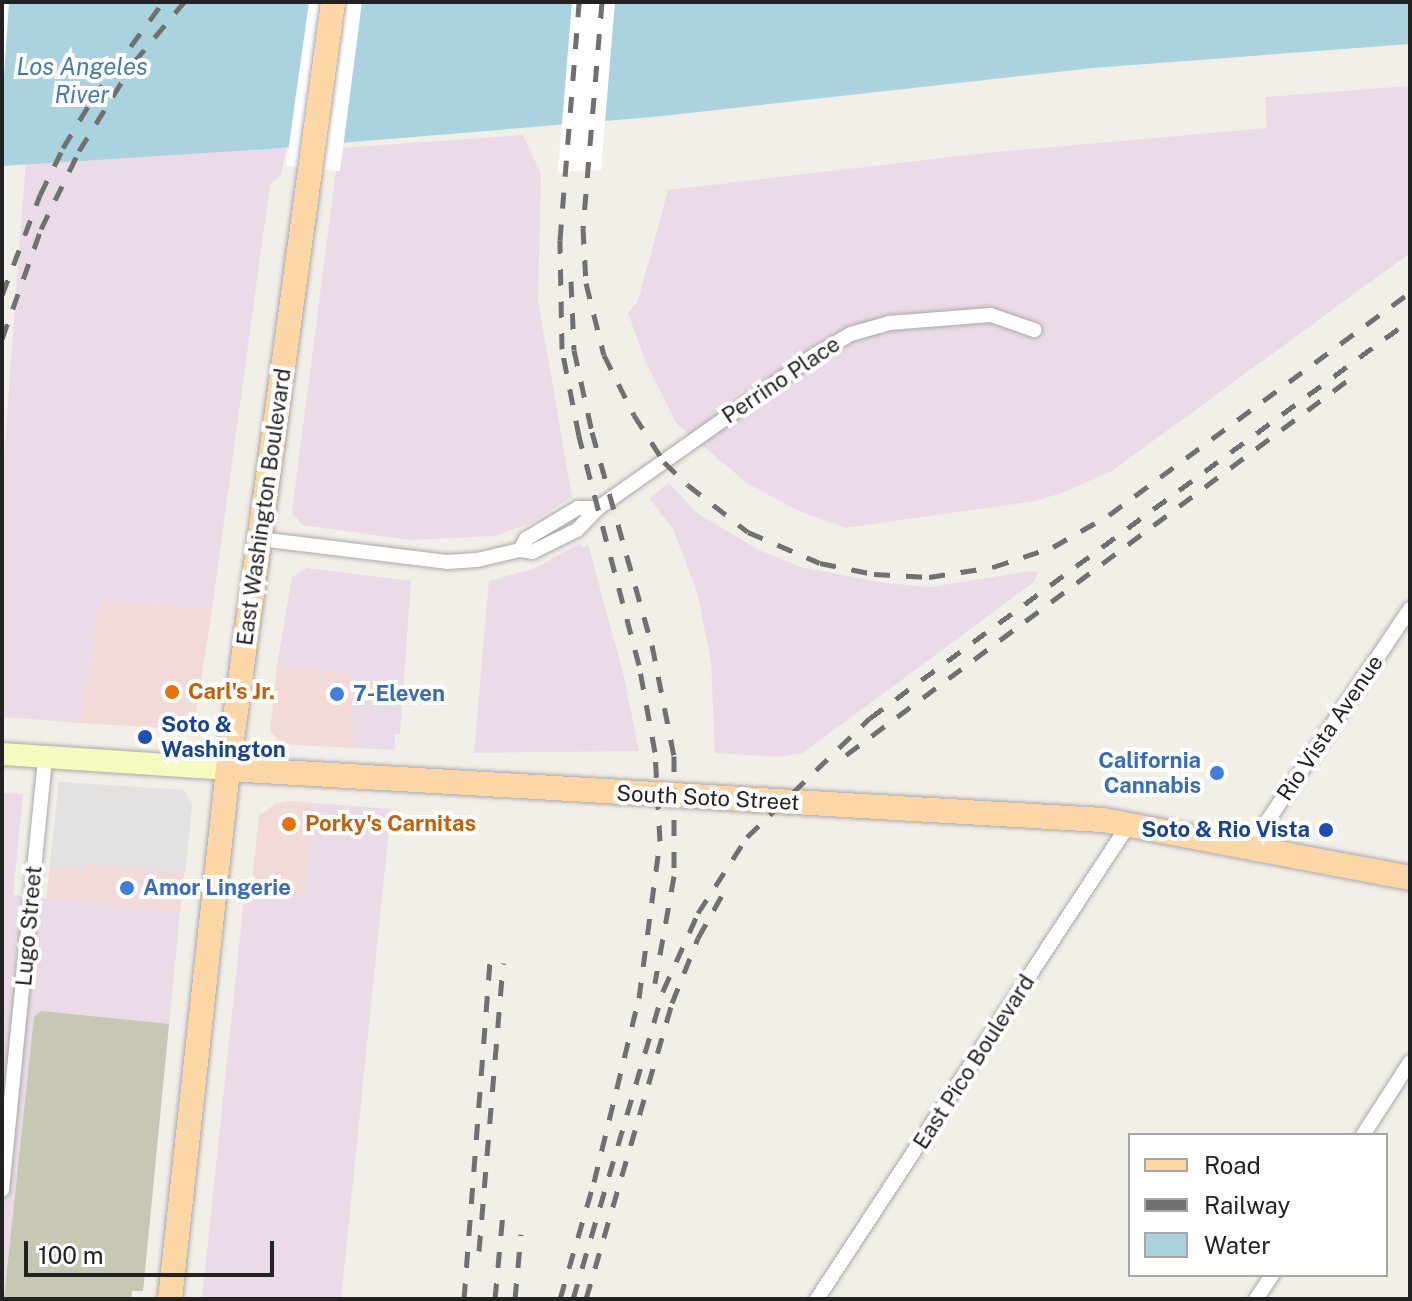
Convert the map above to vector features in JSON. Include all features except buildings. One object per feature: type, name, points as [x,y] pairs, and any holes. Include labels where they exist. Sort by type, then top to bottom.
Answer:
[{"type":"main road","name":"East Washington Boulevard","points":[[170,1299],[228,769],[333,2]]},
{"type":"main road","name":"South Soto Street","points":[[2,754],[1044,816],[1129,824],[1410,878]]},
{"type":"street","name":"Perrino Place","points":[[260,539],[447,562],[477,560],[520,550],[526,539],[578,508],[598,508],[815,355],[851,334],[902,321],[991,315],[1034,330]]},
{"type":"street","name":"Rio Vista Avenue","points":[[1250,847],[1410,609]]},
{"type":"street","name":"Lugo Street","points":[[2,1190],[45,757]]},
{"type":"street","name":"East Pico Boulevard","points":[[817,1299],[1129,824]]},
{"type":"street","points":[[1364,1133],[1410,1062]]},
{"type":"street","points":[[1256,1299],[1271,1277]]},
{"type":"shaded area","points":[[1410,86],[1410,253],[1112,471],[1035,501],[845,528],[799,511],[748,484],[676,423],[644,358],[628,313],[638,301],[668,190],[984,153],[1267,128],[1265,97]]},
{"type":"shaded area","points":[[523,135],[541,174],[538,300],[572,497],[531,523],[495,536],[410,540],[302,525],[292,512],[339,148]]},
{"type":"shaded area","points":[[287,147],[281,175],[270,185],[212,609],[100,601],[80,723],[2,717],[2,483],[26,159]]},
{"type":"shaded area","points":[[669,483],[697,513],[759,550],[801,567],[885,583],[931,587],[1038,572],[1034,582],[803,753],[778,757],[715,753],[711,661],[697,592],[673,529],[649,498]]},
{"type":"shaded area","points":[[581,543],[583,548],[588,544],[624,677],[639,751],[474,753],[489,581],[533,569]]},
{"type":"shaded area","points":[[307,568],[411,581],[400,734],[395,734],[395,750],[354,748],[351,674],[277,666],[292,577]]},
{"type":"shaded area","points":[[100,601],[212,609],[195,720],[190,726],[182,729],[80,723]]},
{"type":"shaded area","points":[[277,666],[351,674],[354,748],[281,744],[270,731]]},
{"type":"shaded area","points":[[59,782],[184,790],[192,805],[180,913],[46,899]]},
{"type":"shaded area","points":[[59,782],[184,790],[192,805],[185,873],[83,863],[82,869],[50,867]]},
{"type":"shaded area","points":[[2,793],[23,794],[13,895],[180,913],[143,1291],[132,1291],[131,1299],[2,1299]]},
{"type":"shaded area","points":[[276,803],[315,803],[305,896],[251,890],[259,816]]},
{"type":"shaded area","points":[[315,803],[391,809],[341,1299],[202,1299],[245,889],[305,896]]},
{"type":"shaded area","points":[[41,1011],[169,1024],[143,1291],[132,1291],[131,1299],[4,1299],[34,1017]]},
{"type":"water","name":"Los Angeles River","points":[[2,2],[1410,2],[1410,44],[1093,68],[653,117],[268,149],[2,166]]},
{"type":"pier","points":[[2,2],[9,2],[2,106]]},
{"type":"pier","points":[[309,2],[362,2],[340,171],[286,166]]},
{"type":"pier","points":[[572,2],[615,2],[601,170],[558,172]]},
{"type":"railway","points":[[2,295],[40,195],[63,148],[93,98],[163,2]]},
{"type":"railway","points":[[2,339],[41,229],[79,151],[134,62],[184,2]]},
{"type":"railway","points":[[560,1299],[594,1182],[639,998],[660,841],[655,752],[639,665],[579,436],[562,349],[560,240],[579,2]]},
{"type":"railway","points":[[602,2],[583,228],[586,283],[604,355],[634,415],[664,462],[748,532],[820,563],[874,574],[929,577],[993,567],[1053,547],[1109,515],[1410,292]]},
{"type":"railway","points":[[571,281],[574,350],[592,432],[652,645],[674,756],[674,876],[655,983]]},
{"type":"railway","points":[[573,1299],[663,991],[698,913],[747,837],[870,718],[1410,320]]},
{"type":"railway","points":[[846,755],[1352,377]]},
{"type":"railway","points":[[586,1299],[672,1003],[698,938],[722,895]]},
{"type":"railway","points":[[464,1299],[490,961]]},
{"type":"railway","points":[[479,1251],[503,963]]},
{"type":"railway","points":[[495,1299],[503,1212]]},
{"type":"railway","points":[[515,1299],[521,1234]]},
{"type":"place","name":"Carl's Jr.","points":[[172,692]]},
{"type":"place","name":"7-Eleven","points":[[337,694]]},
{"type":"place","name":"Soto & Washington","points":[[145,737]]},
{"type":"place","name":"California Cannabis","points":[[1217,773]]},
{"type":"place","name":"Porky's Carnitas","points":[[289,824]]},
{"type":"place","name":"Soto & Rio Vista","points":[[1326,830]]},
{"type":"place","name":"Amor Lingerie","points":[[127,888]]}]
